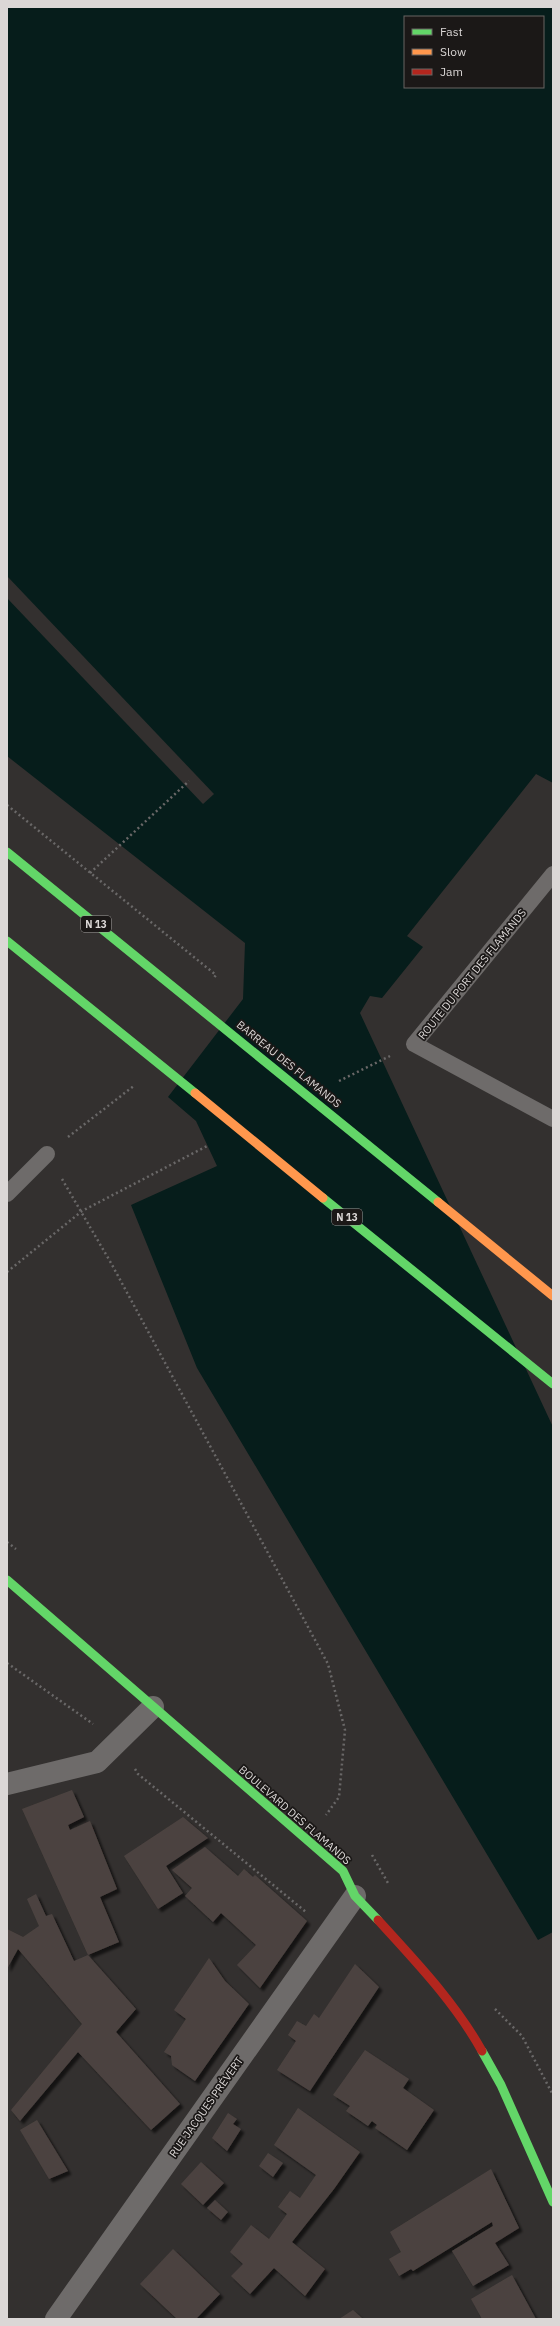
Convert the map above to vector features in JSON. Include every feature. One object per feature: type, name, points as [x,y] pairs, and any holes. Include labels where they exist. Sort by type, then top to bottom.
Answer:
[{"type":"main road","name":"BARREAU DES FLAMANDS","points":[[7,852],[185,995],[553,1296]]},
{"type":"main road","name":"N 13","points":[[7,941],[553,1384]]},
{"type":"main road","name":"BOULEVARD DES FLAMANDS","points":[[7,1580],[152,1707],[343,1870],[355,1896],[439,1986],[471,2031],[501,2085],[553,2202]]},
{"type":"street","points":[[7,1784],[97,1762],[152,1707]]},
{"type":"street","name":"RUE JACQUES PRÉVERT","points":[[56,2319],[355,1896]]},
{"type":"lane","name":"ROUTE DU PORT DES FLAMANDS","points":[[553,874],[414,1044],[553,1119]]},
{"type":"lane","points":[[7,1194],[47,1154]]},
{"type":"path","points":[[90,872],[188,781]]},
{"type":"path","points":[[7,805],[216,975],[213,979]]},
{"type":"path","points":[[137,1084],[47,1154],[82,1211],[328,1664],[345,1730],[339,1798],[306,1839]]},
{"type":"path","points":[[7,1272],[82,1211],[205,1147]]},
{"type":"path","points":[[7,1663],[118,1742],[138,1774],[330,1932]]},
{"type":"water","points":[[7,7],[553,7],[553,783],[536,774],[407,936],[423,947],[382,998],[370,996],[360,1013],[553,1427],[553,1932],[538,1940],[197,1368],[131,1205],[217,1166],[196,1121],[168,1097],[243,999],[245,943],[7,756]]},
{"type":"pier","points":[[7,576],[214,794],[203,804],[7,598]]},
{"type":"building","points":[[72,1790],[84,1817],[68,1825],[70,1830],[90,1821],[117,1889],[100,1897],[119,1942],[88,1955],[22,1809]]},
{"type":"building","points":[[183,1817],[208,1838],[166,1866],[183,1893],[158,1909],[124,1856]]},
{"type":"building","points":[[205,1847],[238,1876],[244,1869],[253,1877],[255,1875],[307,1921],[260,1988],[237,1965],[256,1945],[221,1913],[213,1922],[185,1896],[192,1888],[172,1870]]},
{"type":"building","points":[[36,1894],[46,1916],[52,1914],[74,1961],[88,1955],[136,2009],[116,2032],[180,2104],[151,2130],[78,2052],[20,2121],[11,2110],[82,2024],[18,1949],[7,1969],[7,1929],[23,1937],[39,1926],[27,1899]]},
{"type":"building","points":[[209,1958],[225,1981],[249,2004],[195,2081],[172,2065],[171,2056],[164,2052],[186,2019],[174,2010]]},
{"type":"building","points":[[355,1964],[379,1987],[310,2091],[277,2070],[296,2041],[288,2035],[297,2021],[306,2026],[314,2014],[319,2018]]},
{"type":"building","points":[[365,2050],[409,2079],[403,2088],[434,2110],[407,2150],[375,2128],[377,2125],[372,2121],[368,2126],[346,2111],[350,2106],[333,2095]]},
{"type":"building","points":[[298,2108],[360,2152],[334,2189],[292,2242],[325,2269],[305,2296],[274,2268],[250,2294],[231,2276],[243,2264],[230,2252],[251,2225],[269,2239],[287,2214],[278,2207],[290,2191],[300,2198],[316,2175],[274,2145]]},
{"type":"building","points":[[228,2113],[237,2119],[233,2124],[241,2129],[227,2151],[212,2138]]},
{"type":"building","points":[[37,2120],[68,2171],[49,2179],[20,2130]]},
{"type":"building","points":[[268,2153],[283,2163],[273,2177],[259,2166]]},
{"type":"building","points":[[201,2162],[224,2183],[203,2205],[181,2184]]},
{"type":"building","points":[[491,2169],[519,2228],[495,2243],[509,2265],[473,2286],[452,2251],[493,2226],[492,2222],[413,2271],[411,2269],[399,2276],[389,2259],[401,2252],[390,2232]]},
{"type":"building","points":[[215,2200],[228,2212],[221,2220],[207,2208]]},
{"type":"building","points":[[173,2249],[220,2294],[196,2319],[177,2319],[140,2284]]},
{"type":"building","points":[[512,2275],[536,2319],[482,2319],[471,2299]]},
{"type":"building","points":[[353,2310],[363,2319],[339,2319]]},
{"type":"traffic: fast","points":[[7,852],[438,1202]]},
{"type":"traffic: fast","points":[[7,941],[195,1093]]},
{"type":"traffic: fast","points":[[323,1198],[553,1384]]},
{"type":"traffic: fast","points":[[7,1580],[343,1871],[355,1896],[378,1920]]},
{"type":"traffic: fast","points":[[482,2051],[501,2085],[553,2202]]},
{"type":"traffic: slow","points":[[195,1093],[323,1198]]},
{"type":"traffic: slow","points":[[438,1202],[553,1296]]},
{"type":"traffic: jam","points":[[378,1920],[434,1982],[459,2015],[482,2051]]}]
